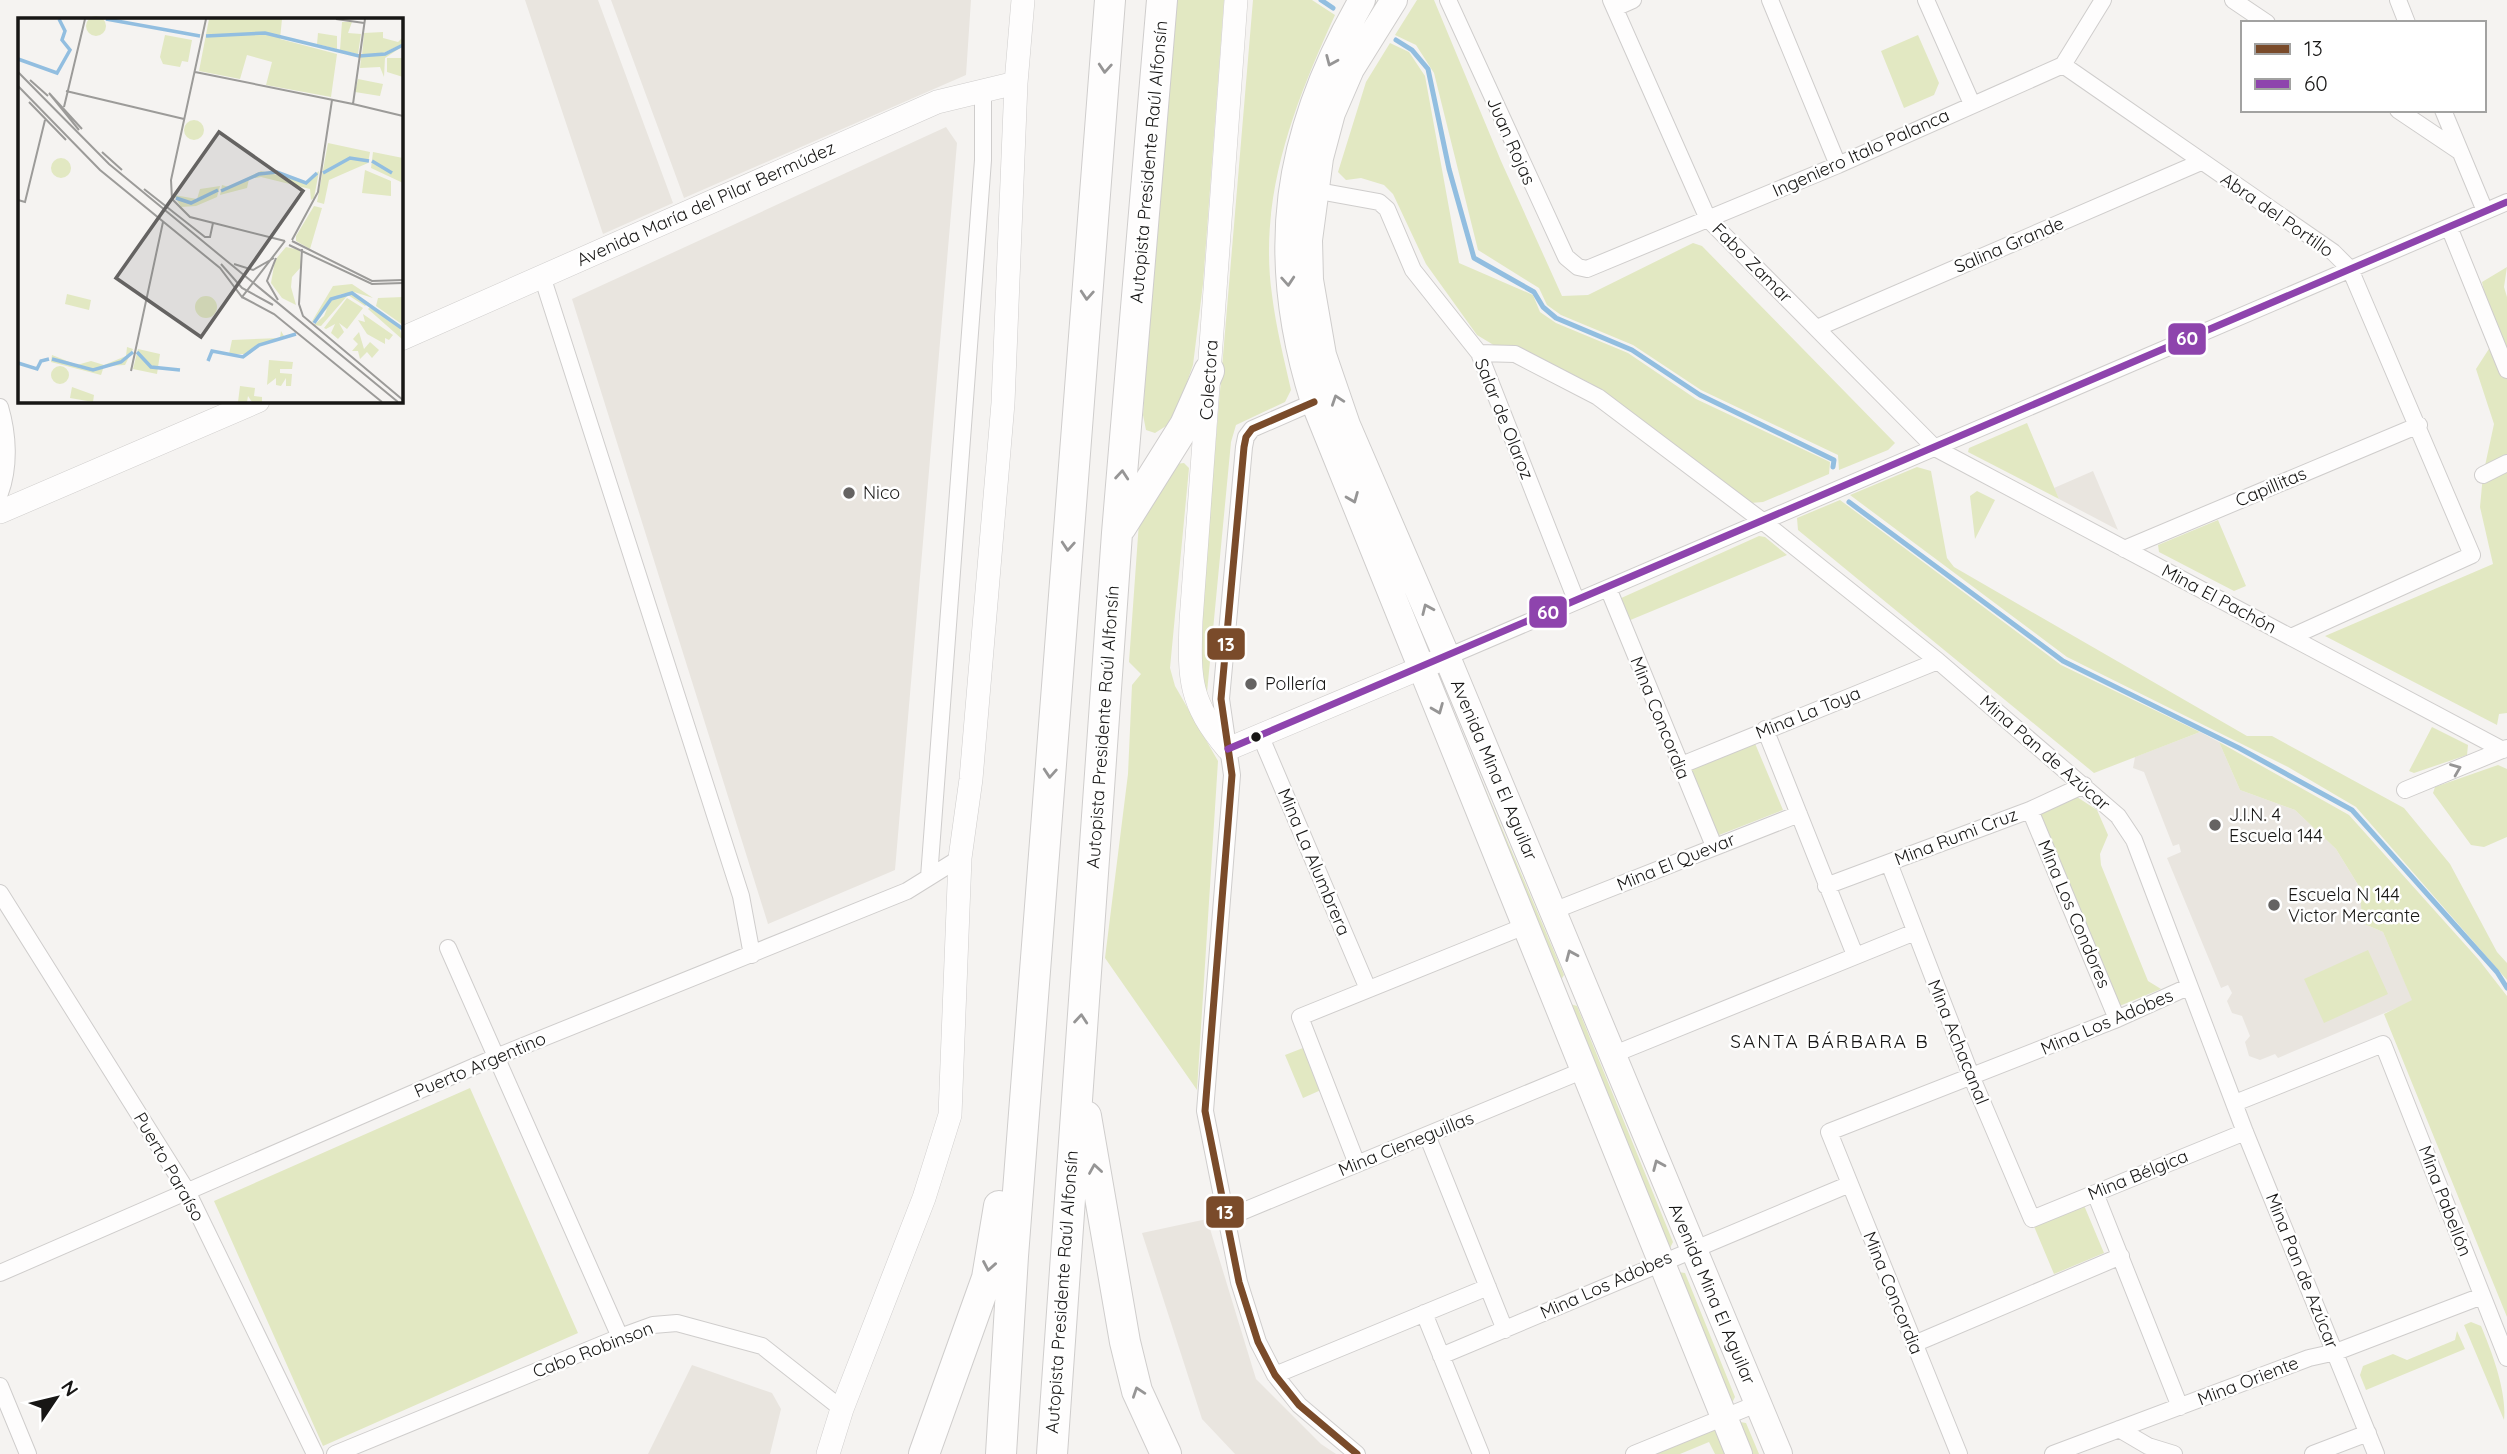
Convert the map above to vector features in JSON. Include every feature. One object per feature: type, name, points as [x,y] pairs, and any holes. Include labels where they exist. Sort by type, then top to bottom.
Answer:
[{"type":"highway","points":[[1001,1454],[1013,1256],[1110,0]]},
{"type":"highway","name":"Autopista Presidente Raúl Alfonsín","points":[[1052,1454],[1117,533],[1162,0]]},
{"type":"highway","points":[[1117,533],[1167,449],[1185,425],[1209,371]]},
{"type":"highway","points":[[924,1454],[987,1278],[1007,1160],[1029,870],[1045,836]]},
{"type":"highway","points":[[1078,1063],[1125,1342],[1137,1391],[1166,1454]]},
{"type":"main road","name":"Avenida Mina El Aguilar","points":[[1362,0],[1345,30],[1310,112],[1290,197],[1287,273],[1292,318],[1314,402],[1739,1454]]},
{"type":"main road","name":"Avenida Mina El Aguilar","points":[[1394,0],[1351,69],[1332,113],[1313,190],[1310,280],[1324,355],[1347,425],[1447,657],[1779,1454]]},
{"type":"main road","points":[[1554,996],[1584,986]]},
{"type":"street","points":[[828,1454],[842,1409],[924,1198],[950,1115],[960,858],[971,779],[1003,404],[1016,83],[1023,0]]},
{"type":"street","name":"Colectora","points":[[1228,749],[1206,722],[1192,690],[1190,661],[1236,0]]},
{"type":"street","name":"Juan Rojas","points":[[1448,0],[1566,257],[1578,267],[1587,269]]},
{"type":"street","points":[[1613,4],[1633,0]]},
{"type":"street","points":[[1770,0],[1838,165]]},
{"type":"street","points":[[1926,0],[1972,104]]},
{"type":"street","points":[[2063,65],[2103,0]]},
{"type":"street","points":[[2233,0],[2264,21]]},
{"type":"street","points":[[2398,0],[2406,21]]},
{"type":"street","name":"Fabo Zamar","points":[[1613,4],[1708,219],[1935,448]]},
{"type":"street","name":"Ingeniero Italo Palanca","points":[[1587,269],[1838,165],[2063,65]]},
{"type":"street","name":"Abra del Portillo","points":[[2063,65],[2333,252],[2350,269],[2419,425],[2472,555],[2291,638]]},
{"type":"street","name":"Avenida María del Pilar Bermúdez","points":[[402,339],[937,102],[1016,83]]},
{"type":"street","points":[[929,877],[983,160],[983,91]]},
{"type":"street","points":[[2401,112],[2459,151]]},
{"type":"street","points":[[2444,112],[2486,211]]},
{"type":"street","name":"Salina Grande","points":[[1817,328],[2201,162]]},
{"type":"street","name":"Salar de Olaroz","points":[[1313,190],[1379,202],[1387,209],[1413,270],[1479,353],[1576,600]]},
{"type":"street","points":[[1228,749],[2507,202]]},
{"type":"street","points":[[2449,227],[2507,370]]},
{"type":"street","points":[[542,276],[741,896],[752,955]]},
{"type":"street","name":"Mina Pan de Azúcar","points":[[1479,353],[1515,354],[1598,397],[1761,520],[1938,661],[2118,816],[2134,840],[2245,1132],[2376,1454]]},
{"type":"street","points":[[0,512],[256,402]]},
{"type":"street","points":[[1314,402],[1252,429],[1246,437],[1244,447],[1222,687],[1232,775],[1205,1111],[1229,1217],[1240,1282],[1258,1342],[1275,1375],[1299,1405],[1357,1454]]},
{"type":"street","points":[[0,407],[5,423],[7,467],[0,493]]},
{"type":"street","name":"Capillitas","points":[[2124,549],[2419,425]]},
{"type":"street","name":"Mina El Pachón","points":[[1935,448],[2505,749]]},
{"type":"street","points":[[2483,475],[2507,463]]},
{"type":"street","name":"Mina Concordia","points":[[1608,588],[1714,846]]},
{"type":"street","name":"Mina La Toya","points":[[1679,766],[1938,661]]},
{"type":"street","points":[[1765,729],[1855,955]]},
{"type":"street","name":"Mina La Alumbrera","points":[[1261,735],[1368,989]]},
{"type":"street","points":[[2405,790],[2505,749]]},
{"type":"street","name":"Mina Rumi Cruz","points":[[1826,886],[2030,810],[2084,785]]},
{"type":"street","name":"Mina Los Condores","points":[[2030,810],[2117,1019]]},
{"type":"street","name":"Mina El Quevar","points":[[1553,911],[1799,814]]},
{"type":"street","name":"Puerto Argentino","points":[[0,1273],[496,1057],[907,891],[960,858]]},
{"type":"street","name":"Mina Achacanal","points":[[1889,863],[1972,1078],[2032,1219]]},
{"type":"street","name":"Puerto Paraíso","points":[[0,893],[187,1191],[315,1454]]},
{"type":"street","points":[[1357,1164],[1300,1017],[1525,926]]},
{"type":"street","points":[[1612,1055],[1915,932]]},
{"type":"street","points":[[447,948],[620,1337]]},
{"type":"street","name":"Mina Los Adobes","points":[[1829,1132],[1972,1078],[2188,987]]},
{"type":"street","name":"Mina Pabellón","points":[[2235,1103],[2384,1044],[2507,1358]]},
{"type":"street","name":"Mina Cieneguillas","points":[[1229,1217],[1584,1070]]},
{"type":"street","name":"Mina Concordia","points":[[1829,1132],[1959,1454]]},
{"type":"street","name":"Mina Bélgica","points":[[2032,1219],[2245,1132]]},
{"type":"street","points":[[1427,1135],[1505,1330]]},
{"type":"street","name":"Mina Los Adobes","points":[[1441,1356],[1661,1261],[1850,1184]]},
{"type":"street","points":[[2095,1193],[2180,1407]]},
{"type":"street","points":[[1914,1344],[2121,1256]]},
{"type":"street","points":[[1275,1375],[1488,1287]]},
{"type":"street","name":"Mina Oriente","points":[[2053,1454],[2483,1296]]},
{"type":"street","points":[[1424,1313],[1481,1454]]},
{"type":"street","name":"Cabo Robinson","points":[[335,1454],[620,1337],[653,1325],[677,1322],[762,1346],[842,1409]]},
{"type":"street","points":[[0,1386],[28,1454]]},
{"type":"street","points":[[1634,1454],[1723,1415],[1759,1403]]},
{"type":"street","points":[[2119,1429],[2148,1446],[2174,1454]]},
{"type":"street","points":[[2313,1454],[2368,1433]]},
{"type":"shaded area","points":[[525,0],[598,0],[673,203],[603,234]]},
{"type":"shaded area","points":[[611,0],[971,0],[966,75],[684,198]]},
{"type":"shaded area","points":[[946,127],[957,143],[895,870],[768,924],[572,299]]},
{"type":"shaded area","points":[[2093,471],[2118,530],[2059,499],[2054,488]]},
{"type":"shaded area","name":"Escuela N 144 Victor Mercante","points":[[2200,732],[2219,742],[2240,790],[2295,810],[2336,849],[2360,888],[2362,923],[2383,932],[2413,1001],[2278,1058],[2275,1054],[2260,1060],[2249,1056],[2245,1042],[2250,1036],[2242,1016],[2232,1013],[2227,1001],[2232,993],[2228,985],[2221,988],[2167,858],[2181,852],[2179,844],[2173,846],[2144,772],[2133,768],[2135,757]]},
{"type":"shaded area","points":[[1207,1219],[1256,1379],[1321,1444],[1336,1454],[1235,1454],[1202,1419],[1142,1233]]},
{"type":"shaded area","points":[[692,1365],[772,1393],[781,1409],[770,1454],[648,1454]]},
{"type":"green space","points":[[1171,0],[1224,0],[1203,284],[1193,365],[1178,408],[1166,426],[1155,433],[1146,430],[1143,415]]},
{"type":"green space","points":[[1253,0],[1312,0],[1335,15],[1294,116],[1275,186],[1269,258],[1280,343],[1291,390],[1285,402],[1236,425],[1231,442],[1206,703],[1198,652]]},
{"type":"green space","points":[[1417,0],[1434,0],[1501,161],[1562,296],[1588,295],[1693,243],[1702,246],[1895,443],[1888,450],[1839,470],[1838,455],[1701,390],[1633,345],[1561,315],[1547,305],[1539,288],[1478,250],[1434,73],[1416,45],[1395,35]]},
{"type":"green space","points":[[1918,35],[1939,83],[1934,95],[1904,108],[1881,51]]},
{"type":"green space","points":[[1390,43],[1409,52],[1425,76],[1459,263],[1533,295],[1540,312],[1556,323],[1628,353],[1696,399],[1830,462],[1829,474],[1763,502],[1750,503],[1590,383],[1516,348],[1497,347],[1477,335],[1426,264],[1393,194],[1384,185],[1361,178],[1346,180],[1338,172],[1366,82]]},
{"type":"green space","points":[[2507,267],[2504,287],[2507,297],[2507,713],[2499,714],[2497,725],[2325,636],[2493,564],[2480,507],[2483,475],[2494,424],[2476,369],[2494,341],[2482,282]]},
{"type":"green space","points":[[2027,423],[2059,499],[1968,452],[1969,448]]},
{"type":"green space","points":[[1184,463],[1189,468],[1170,668],[1175,686],[1218,761],[1197,1090],[1105,958],[1128,774],[1132,685],[1141,674],[1129,662],[1139,522],[1175,464]]},
{"type":"green space","points":[[1917,467],[1931,471],[1947,558],[1954,567],[2247,736],[2272,736],[2404,808],[2450,864],[2497,952],[2507,963],[2507,980],[2356,807],[2288,767],[2067,657],[1850,495]]},
{"type":"green space","points":[[1977,491],[1995,500],[1975,539],[1970,496]]},
{"type":"green space","points":[[1840,500],[2061,665],[2200,732],[2094,773],[1798,530],[1797,518]]},
{"type":"green space","points":[[2218,520],[2246,586],[2234,591],[2159,552],[2158,545]]},
{"type":"green space","points":[[1759,536],[1765,537],[1787,555],[1628,621],[1619,599]]},
{"type":"green space","points":[[1436,672],[1564,975],[1559,983]]},
{"type":"green space","points":[[2432,727],[2468,745],[2467,755],[2414,773],[2409,771]]},
{"type":"green space","points":[[1754,741],[1783,810],[1714,837],[1685,767]]},
{"type":"green space","points":[[2219,742],[2349,815],[2479,960],[2507,996],[2507,1317],[2384,1014],[2412,1000],[2383,932],[2362,923],[2360,888],[2336,849],[2295,810],[2240,790]]},
{"type":"green space","points":[[2498,765],[2507,769],[2507,837],[2484,847],[2471,845],[2433,793],[2435,787]]},
{"type":"green space","points":[[2077,797],[2097,810],[2108,835],[2100,854],[2101,865],[2148,981],[2161,989],[2117,1007],[2038,813]]},
{"type":"green space","points":[[2368,950],[2388,994],[2324,1023],[2304,979]]},
{"type":"green space","points":[[1570,1004],[1577,1006],[1673,1242],[1670,1248],[1667,1249]]},
{"type":"green space","points":[[1303,1048],[1321,1090],[1303,1098],[1285,1055]]},
{"type":"green space","points":[[470,1088],[578,1333],[323,1446],[214,1201]]},
{"type":"green space","points":[[2083,1203],[2104,1253],[2054,1274],[2033,1224]]},
{"type":"green space","points":[[1678,1272],[1685,1273],[1735,1397],[1732,1403]]},
{"type":"green space","points":[[2471,1322],[2481,1326],[2494,1360],[2503,1397],[2504,1420],[2464,1325]]},
{"type":"green space","points":[[2457,1331],[2465,1349],[2366,1390],[2360,1375],[2363,1366],[2393,1354],[2407,1360],[2455,1340]]},
{"type":"green space","points":[[1740,1422],[1746,1423],[1759,1454],[1747,1454]]},
{"type":"green space","points":[[1714,1429],[1720,1433],[1728,1454],[1715,1454],[1709,1442],[1680,1454],[1651,1454]]},
{"type":"waterway","points":[[1321,0],[1333,8]]},
{"type":"waterway","points":[[1396,40],[1412,50],[1428,69],[1449,169],[1474,258],[1534,292],[1543,307],[1556,318],[1632,350],[1700,395],[1834,460],[1833,467]]},
{"type":"waterway","points":[[1849,502],[2063,661],[2239,748],[2352,810],[2497,972],[2507,988]]},
{"type":"transit line","name":"60","points":[[1228,749],[2507,202]]},
{"type":"transit line","name":"13","points":[[1314,402],[1252,429],[1246,437],[1244,447],[1221,699],[1232,775],[1205,1111],[1239,1282],[1258,1342],[1275,1375],[1299,1405],[1357,1454]]},
{"type":"place","name":"Nico","points":[[849,493]]},
{"type":"place","name":"Pollería","points":[[1251,684]]},
{"type":"place","name":"J.I.N. 4 Escuela 144","points":[[2215,825]]},
{"type":"place","name":"Escuela N 144 Victor Mercante","points":[[2274,905]]},
{"type":"district","name":"SANTA BÁRBARA B","points":[[1830,1041]]}]
